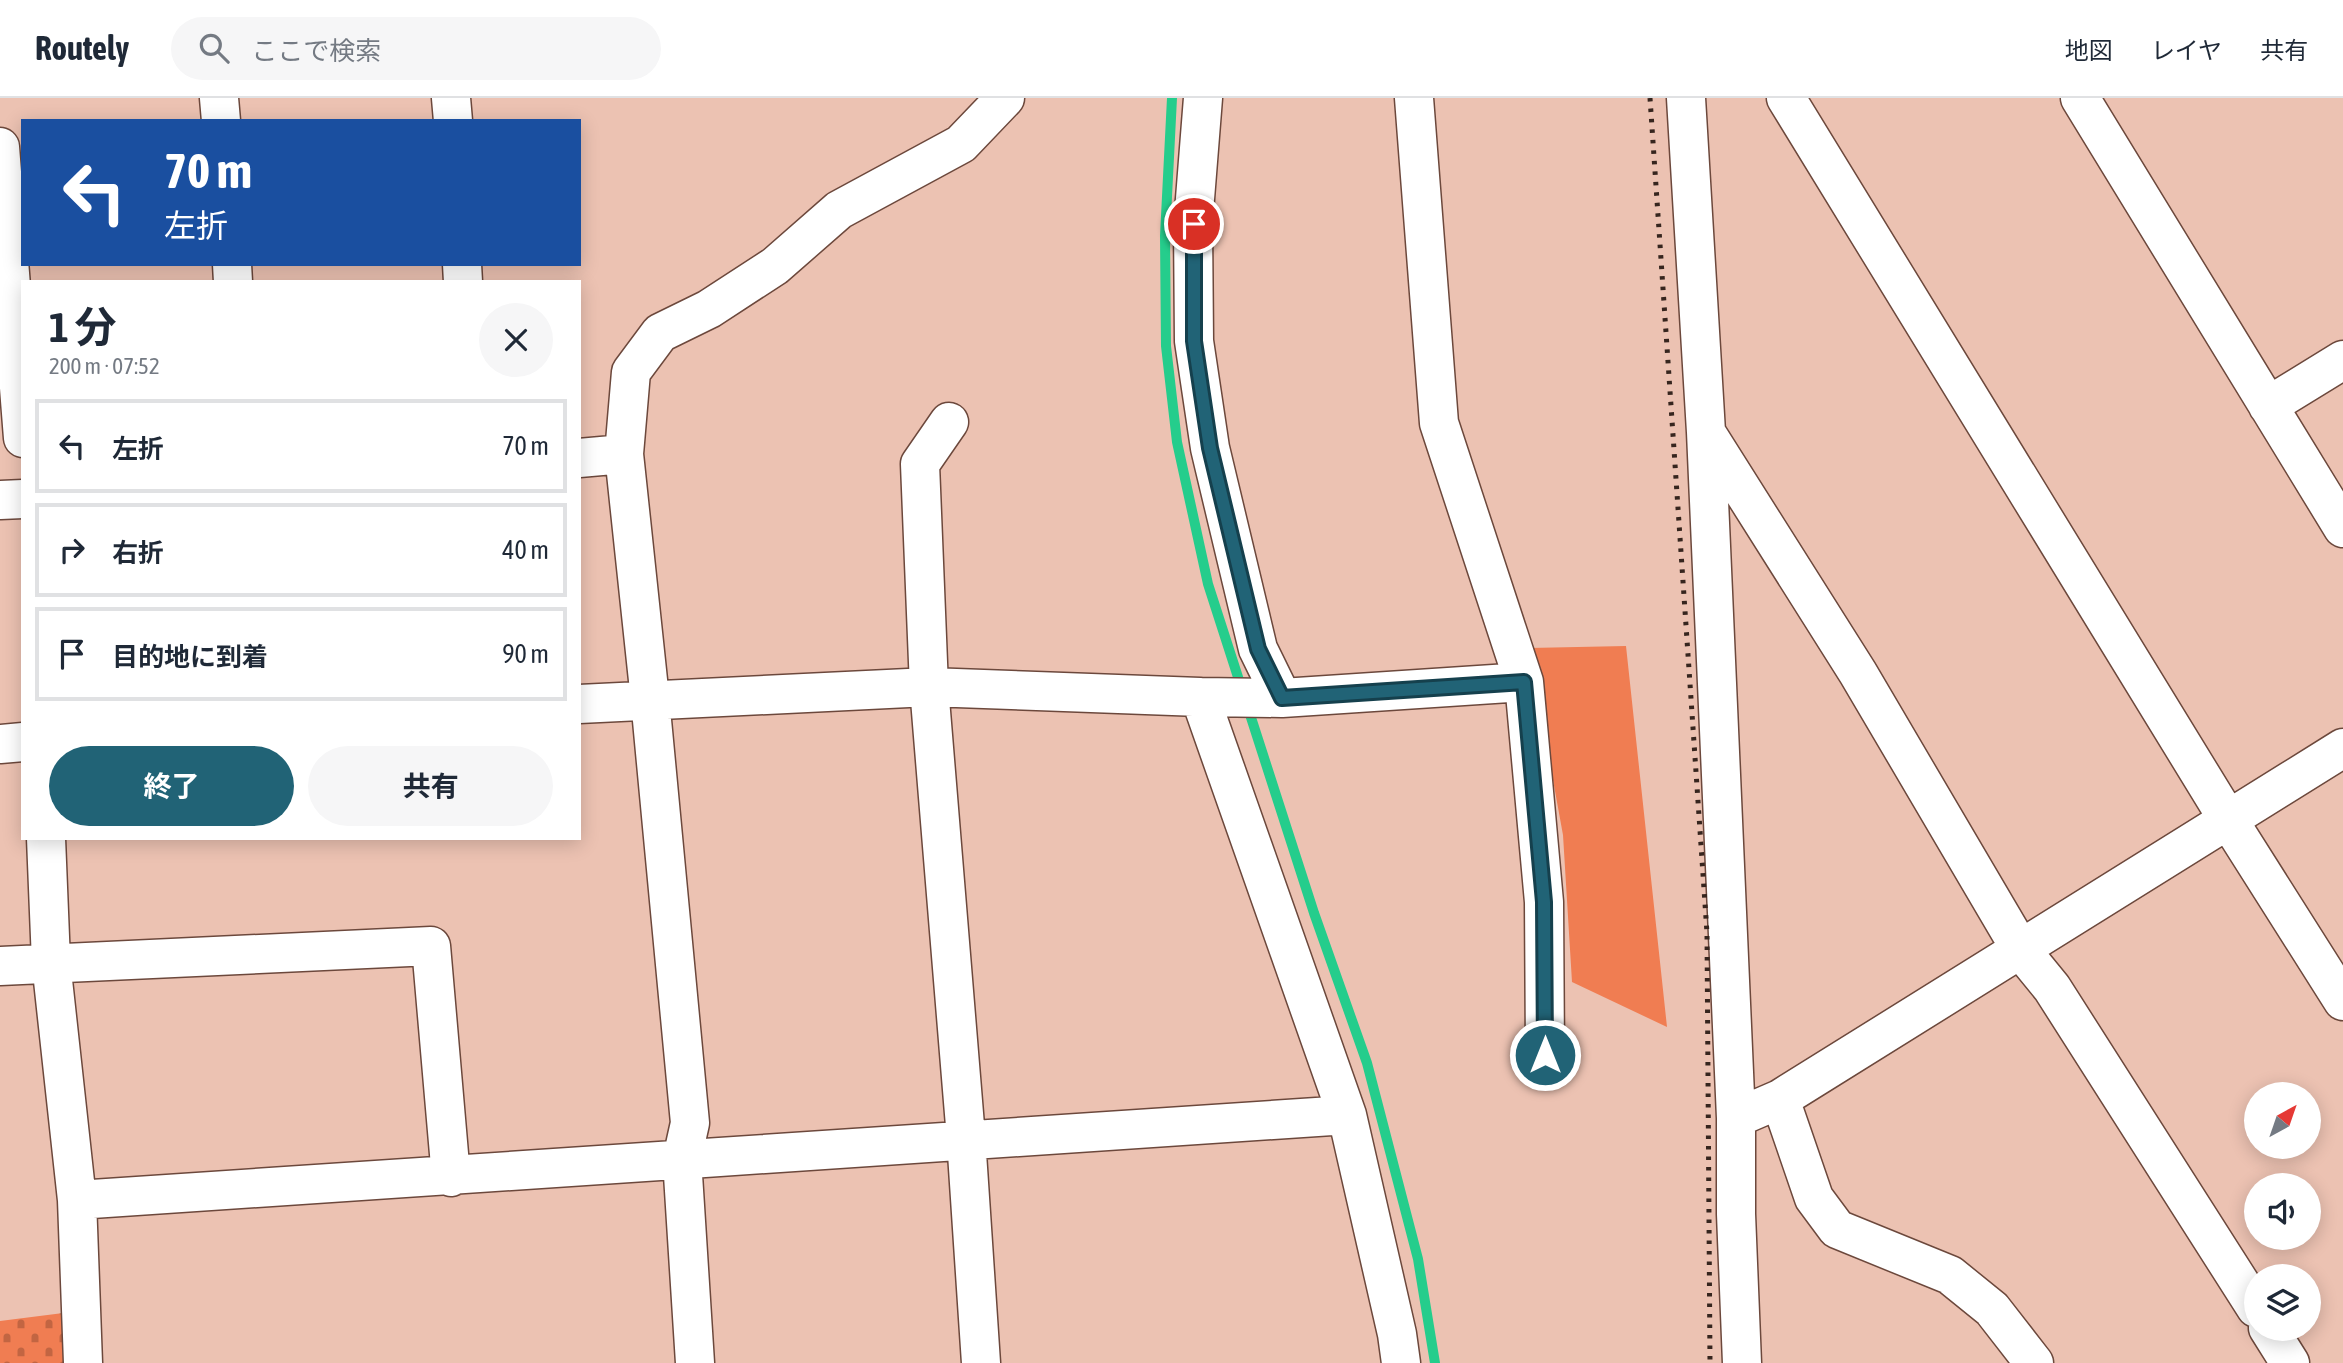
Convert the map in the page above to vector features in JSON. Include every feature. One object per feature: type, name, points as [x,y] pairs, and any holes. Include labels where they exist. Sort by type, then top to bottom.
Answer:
[{"type":"street","points":[[219,98],[221,119]]},
{"type":"street","points":[[451,98],[453,119]]},
{"type":"street","points":[[695,1363],[682,1159],[690,1123],[624,454],[631,372],[660,333],[709,309],[775,266],[839,210],[961,144],[1005,98]]},
{"type":"street","points":[[1203,98],[1194,224],[1194,341],[1210,448],[1258,649],[1275,697]]},
{"type":"street","points":[[1415,98],[1439,423],[1524,682],[1544,902],[1545,1055]]},
{"type":"street","points":[[1686,98],[1706,432],[1736,1118],[1736,1214],[1742,1363]]},
{"type":"street","points":[[1786,98],[2229,821],[2343,1002]]},
{"type":"street","points":[[2080,98],[2343,528]]},
{"type":"street","points":[[0,147],[21,413]]},
{"type":"street","points":[[2268,406],[2343,360]]},
{"type":"street","points":[[949,422],[920,464],[929,687],[966,1139],[981,1363]]},
{"type":"street","points":[[1706,432],[1858,673],[2021,950],[2053,988],[2244,1289]]},
{"type":"street","points":[[581,458],[624,454]]},
{"type":"street","points":[[0,500],[21,499]]},
{"type":"street","points":[[581,704],[929,687],[1275,697],[1524,682]]},
{"type":"street","points":[[1209,697],[1347,1115],[1397,1334],[1401,1363]]},
{"type":"street","points":[[0,744],[21,742]]},
{"type":"street","points":[[1736,1118],[1780,1099],[2343,748]]},
{"type":"street","points":[[46,840],[51,962],[77,1200],[83,1363]]},
{"type":"street","points":[[0,966],[431,946],[451,1177]]},
{"type":"street","points":[[1780,1099],[1814,1198],[1837,1229],[1950,1275],[1992,1309],[2034,1363]]},
{"type":"street","points":[[77,1200],[1347,1115]]},
{"type":"street","points":[[2276,1341],[2290,1363]]},
{"type":"green space","points":[[1626,646],[1667,1027],[1572,982],[1563,835],[1529,648]]},
{"type":"green space","points":[[79,1311],[82,1363],[0,1363],[0,1321]]},
{"type":"waterway","points":[[1172,98],[1165,236],[1166,346],[1177,442],[1208,584],[1314,913],[1367,1063],[1418,1259],[1435,1363]]},
{"type":"railway","points":[[1650,98],[1707,933],[1710,1363]]},
{"type":"route","points":[[1194,224],[1194,341],[1210,448],[1258,649],[1282,698],[1524,682],[1544,902],[1545,1055]]}]
